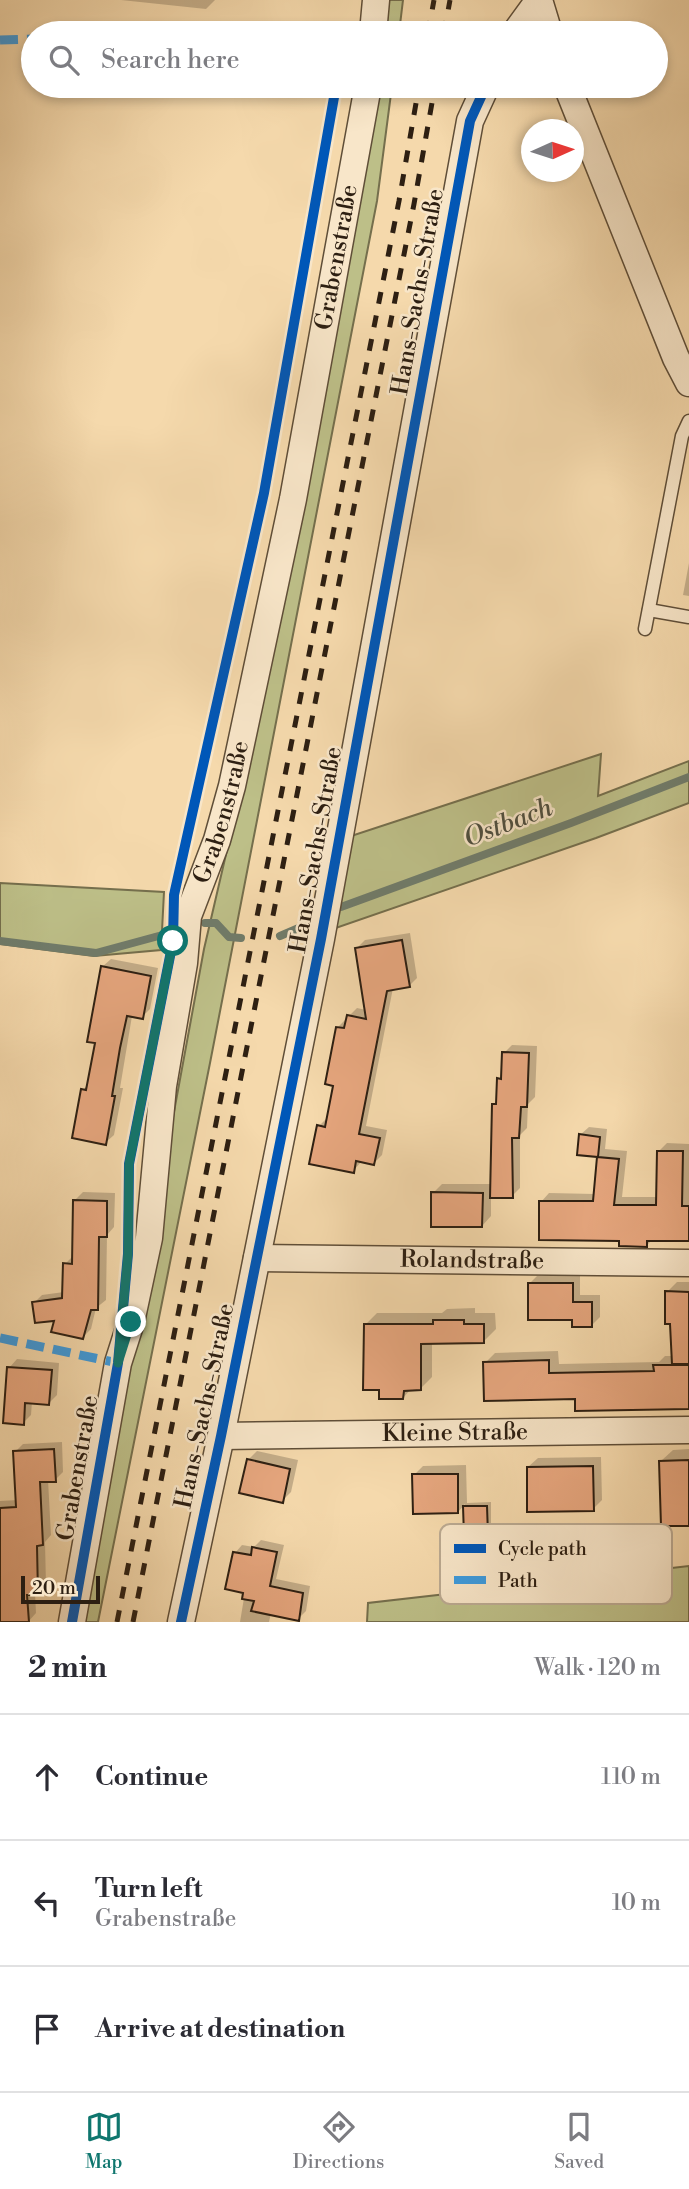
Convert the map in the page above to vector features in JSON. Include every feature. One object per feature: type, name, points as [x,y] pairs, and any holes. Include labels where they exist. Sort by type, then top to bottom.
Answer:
[{"type":"street","points":[[374,21],[376,0]]},
{"type":"street","points":[[524,21],[539,0]]},
{"type":"street","points":[[539,0],[545,21]]},
{"type":"street","name":"Grabenstraße","points":[[72,1622],[118,1363],[131,1322],[149,1238],[163,1086],[184,963],[188,916],[217,840],[235,772],[293,499],[366,98]]},
{"type":"street","name":"Hans-Sachs-Straße","points":[[181,1622],[321,939],[471,121],[481,98]]},
{"type":"street","points":[[573,98],[676,358],[689,383]]},
{"type":"street","name":"Rolandstraße","points":[[257,1258],[689,1263]]},
{"type":"street","name":"Kleine Straße","points":[[221,1436],[689,1430]]},
{"type":"lane","points":[[645,629],[682,436],[689,421]]},
{"type":"lane","points":[[649,610],[689,617]]},
{"type":"green space","points":[[389,0],[403,0],[400,21],[387,21]]},
{"type":"green space","points":[[376,98],[390,98],[377,201],[210,1063],[98,1622],[80,1622],[204,949],[264,691]]},
{"type":"green space","points":[[601,754],[598,796],[689,761],[689,803],[330,930],[348,837]]},
{"type":"green space","points":[[0,883],[164,892],[161,950],[94,956],[0,944]]},
{"type":"green space","points":[[689,1566],[689,1622],[367,1622],[368,1603],[440,1595],[440,1604],[672,1604],[672,1568]]},
{"type":"building","points":[[402,940],[410,987],[387,991],[359,1134],[380,1138],[374,1165],[356,1161],[354,1173],[309,1164],[317,1125],[325,1127],[333,1086],[325,1084],[336,1027],[344,1028],[347,1015],[366,1019],[355,948]]},
{"type":"building","points":[[101,966],[151,976],[143,1019],[127,1016],[106,1145],[72,1138],[81,1089],[86,1090],[95,1043],[87,1042]]},
{"type":"building","points":[[502,1052],[529,1053],[527,1107],[521,1107],[519,1138],[512,1138],[513,1198],[490,1198],[492,1104],[496,1104],[497,1078],[501,1079]]},
{"type":"building","points":[[579,1134],[600,1137],[598,1157],[619,1159],[614,1205],[656,1205],[657,1151],[683,1151],[682,1206],[689,1206],[689,1241],[647,1241],[647,1247],[619,1246],[619,1241],[539,1240],[539,1201],[593,1201],[597,1157],[577,1155]]},
{"type":"building","points":[[431,1192],[483,1193],[482,1227],[431,1227]]},
{"type":"building","points":[[73,1200],[107,1201],[107,1237],[99,1237],[98,1310],[91,1310],[83,1339],[51,1332],[54,1321],[35,1323],[32,1302],[62,1298],[63,1263],[72,1264]]},
{"type":"building","points":[[528,1283],[573,1283],[573,1302],[592,1302],[592,1327],[572,1327],[572,1320],[528,1320]]},
{"type":"building","points":[[665,1291],[689,1292],[689,1364],[672,1364],[670,1324],[665,1324]]},
{"type":"building","points":[[433,1320],[464,1320],[464,1324],[484,1324],[484,1343],[421,1344],[421,1390],[404,1391],[403,1399],[379,1399],[379,1390],[363,1390],[364,1324],[433,1324]]},
{"type":"building","points":[[549,1360],[549,1373],[654,1371],[653,1365],[689,1365],[689,1409],[575,1411],[575,1399],[484,1401],[483,1362]]},
{"type":"building","points":[[7,1367],[52,1370],[49,1405],[25,1403],[24,1425],[3,1423]]},
{"type":"building","points":[[54,1449],[56,1482],[40,1482],[43,1545],[37,1546],[38,1595],[27,1595],[29,1622],[0,1622],[0,1508],[16,1507],[13,1451]]},
{"type":"building","points":[[247,1459],[290,1469],[283,1503],[239,1493]]},
{"type":"building","points":[[689,1460],[689,1526],[661,1524],[659,1461]]},
{"type":"building","points":[[593,1466],[594,1511],[527,1512],[527,1467]]},
{"type":"building","points":[[412,1474],[458,1474],[458,1513],[413,1514]]},
{"type":"building","points":[[463,1506],[487,1506],[488,1524],[464,1524]]},
{"type":"building","points":[[252,1547],[277,1552],[270,1586],[303,1593],[299,1621],[251,1611],[254,1601],[242,1599],[243,1593],[225,1589],[233,1552],[251,1555]]},
{"type":"waterway","name":"Ostbach","points":[[341,907],[689,777]]},
{"type":"waterway","name":"Ostbach","points":[[205,923],[216,923],[229,937],[241,938]]},
{"type":"waterway","name":"Ostbach","points":[[280,936],[308,924]]},
{"type":"waterway","name":"Ostbach","points":[[0,941],[96,953],[166,934]]},
{"type":"railway","points":[[430,21],[434,0]]},
{"type":"railway","points":[[446,21],[450,0]]},
{"type":"railway","points":[[117,1622],[399,201],[417,98]]},
{"type":"railway","points":[[133,1622],[433,98]]},
{"type":"marked path","points":[[0,40],[21,39]]},
{"type":"marked path","points":[[0,1338],[118,1363]]},
{"type":"cycle path","points":[[72,1622],[118,1363],[128,1254],[129,1164],[173,941],[174,895],[264,493],[334,98]]},
{"type":"cycle path","points":[[181,1622],[321,939],[470,121],[481,98]]},
{"type":"route","points":[[131,1322],[118,1363],[128,1254],[129,1164],[173,941]]}]
